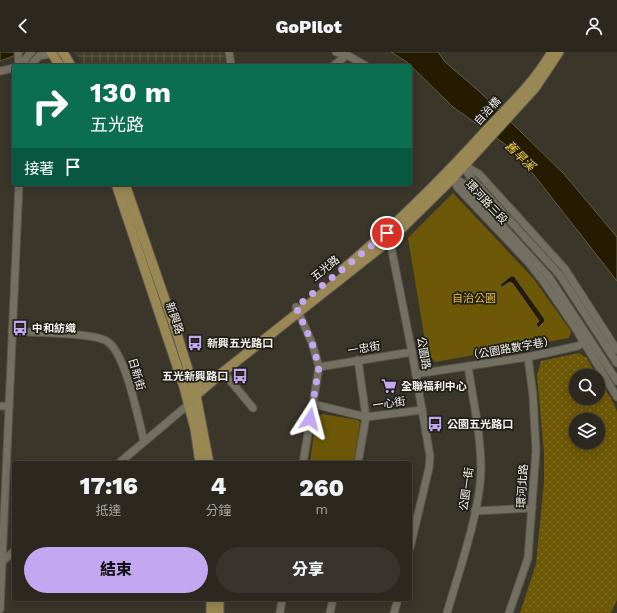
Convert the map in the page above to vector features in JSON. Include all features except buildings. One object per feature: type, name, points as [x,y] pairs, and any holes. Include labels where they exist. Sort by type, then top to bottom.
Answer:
[{"type":"main road","points":[[54,52],[59,64]]},
{"type":"main road","points":[[63,52],[70,64]]},
{"type":"main road","points":[[521,97],[552,52]]},
{"type":"main road","points":[[521,97],[535,88],[559,52]]},
{"type":"main road","name":"自治橋","points":[[476,146],[521,97]]},
{"type":"main road","name":"五光路","points":[[195,392],[223,372],[389,236],[462,163],[476,146]]},
{"type":"main road","name":"新興路","points":[[117,186],[173,350],[189,404],[200,461]]},
{"type":"main road","name":"新興路","points":[[126,186],[195,392],[209,461]]},
{"type":"main road","name":"五光路","points":[[195,392],[298,310]]},
{"type":"main road","points":[[189,404],[195,392]]},
{"type":"main road","points":[[211,601],[211,613]]},
{"type":"main road","points":[[219,601],[219,613]]},
{"type":"street","points":[[18,52],[19,64]]},
{"type":"street","points":[[24,64],[24,60],[31,52]]},
{"type":"street","points":[[32,64],[39,56],[54,52]]},
{"type":"street","points":[[230,52],[231,64]]},
{"type":"street","points":[[336,52],[347,55],[363,64]]},
{"type":"street","points":[[336,64],[347,55]]},
{"type":"street","points":[[0,71],[12,68]]},
{"type":"street","name":"環河路三段","points":[[462,163],[476,171],[564,269],[601,331],[617,363]]},
{"type":"street","name":"環河路三段","points":[[450,175],[463,184],[549,277],[617,381]]},
{"type":"street","name":"環河路三段","points":[[450,175],[458,188],[543,281],[556,298],[617,397]]},
{"type":"street","points":[[0,609],[19,186]]},
{"type":"street","name":"公園路","points":[[389,236],[412,352],[430,456],[429,468],[412,535]]},
{"type":"street","points":[[298,310],[312,343],[319,367],[303,461]]},
{"type":"street","name":"日新街","points":[[12,331],[95,337],[108,342],[121,357],[144,441]]},
{"type":"street","name":"環河路三段","points":[[601,331],[617,350]]},
{"type":"street","name":"（公園路數字巷）","points":[[416,374],[528,357],[573,348],[601,331]]},
{"type":"street","name":"一忠街","points":[[319,367],[412,352]]},
{"type":"street","name":"環河北路","points":[[508,613],[528,558],[532,508],[536,451],[533,396],[528,357]]},
{"type":"street","points":[[358,360],[366,417],[358,461]]},
{"type":"street","name":"公園一街","points":[[447,613],[475,510],[481,470],[479,439],[468,366]]},
{"type":"street","points":[[223,372],[253,408]]},
{"type":"street","points":[[121,461],[189,404]]},
{"type":"street","name":"一心街","points":[[313,404],[366,417],[422,410]]},
{"type":"street","points":[[0,406],[9,406]]},
{"type":"street","points":[[475,510],[532,508]]},
{"type":"street","points":[[3,561],[12,553]]},
{"type":"street","points":[[280,613],[282,601]]},
{"type":"street","points":[[330,613],[333,601]]},
{"type":"street","points":[[394,613],[397,601]]},
{"type":"shaded area","points":[[76,52],[224,52],[226,64],[82,64]]},
{"type":"green space","name":"自治公園","points":[[453,193],[533,278],[571,331],[569,338],[435,362],[427,353],[408,238]]},
{"type":"green space","points":[[579,353],[587,358],[593,369],[569,369],[569,405],[605,405],[605,389],[617,412],[617,600],[611,613],[520,613],[536,564],[544,482],[544,452],[537,376],[541,361]]},
{"type":"green space","points":[[322,414],[358,420],[360,422],[354,461],[310,461],[316,418]]},
{"type":"water","points":[[0,52],[24,52],[0,61]]},
{"type":"water","name":"舊旱溪","points":[[391,52],[438,52],[445,62],[480,92],[564,174],[617,237],[617,281],[516,152],[453,107],[412,67],[412,64]]},
{"type":"water","points":[[511,276],[514,276],[544,318],[545,321],[538,328],[536,324],[539,321],[513,284],[510,282],[502,287],[500,285]]},
{"type":"place","name":"中和紡織","points":[[20,328]]},
{"type":"place","name":"新興五光路口","points":[[195,343]]},
{"type":"place","name":"五光新興路口","points":[[240,376]]},
{"type":"place","name":"全聯福利中心","points":[[389,386]]},
{"type":"place","name":"公園五光路口","points":[[435,424]]},
{"type":"route","points":[[310,419],[319,367],[312,343],[296,307],[387,233]]}]
